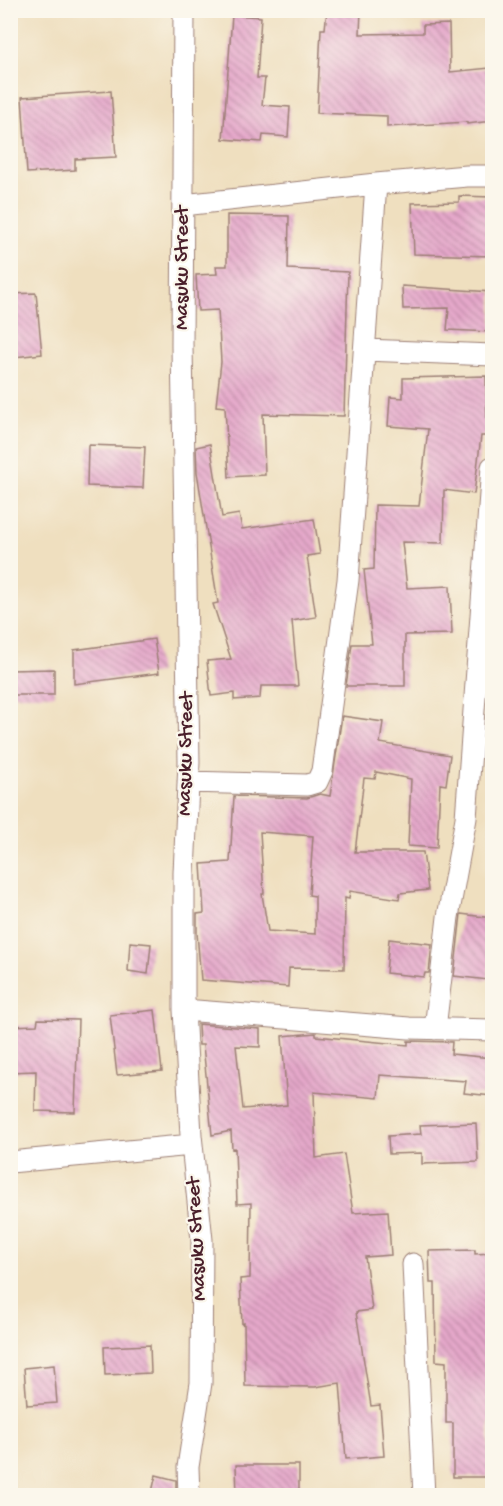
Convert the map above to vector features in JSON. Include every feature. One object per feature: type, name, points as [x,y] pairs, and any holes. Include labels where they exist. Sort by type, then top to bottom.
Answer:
[{"type":"street","name":"Masuku Street","points":[[184,10],[182,346],[188,782],[184,873],[184,1010],[192,1145],[202,1240],[201,1383],[188,1467],[189,1496]]},
{"type":"street","points":[[183,205],[376,184],[492,176]]},
{"type":"street","points":[[188,782],[307,785],[317,782],[322,771],[348,580],[376,184]]},
{"type":"street","points":[[365,350],[492,356]]},
{"type":"street","points":[[435,1029],[448,917],[466,818],[492,467]]},
{"type":"street","points":[[184,1010],[435,1029],[492,1030]]},
{"type":"street","points":[[10,1162],[192,1145]]},
{"type":"street","points":[[413,1264],[424,1496]]},
{"type":"building","points":[[327,10],[361,10],[360,34],[423,33],[423,25],[449,24],[450,72],[490,68],[492,121],[387,127],[387,116],[317,113],[321,29],[325,29]]},
{"type":"building","points":[[232,15],[261,17],[257,78],[265,78],[262,105],[290,107],[288,137],[263,135],[262,142],[223,139]]},
{"type":"building","points":[[111,91],[116,157],[75,159],[75,170],[27,173],[22,97]]},
{"type":"building","points":[[459,196],[492,197],[492,256],[414,254],[412,203],[459,202]]},
{"type":"building","points":[[227,215],[289,216],[288,269],[348,272],[344,416],[263,414],[265,475],[229,477],[225,407],[216,406],[221,362],[218,310],[198,311],[196,275],[217,274],[216,266],[227,266]]},
{"type":"building","points":[[402,286],[492,292],[492,332],[447,330],[449,308],[403,309]]},
{"type":"building","points":[[36,293],[42,354],[14,357],[13,344],[10,344],[10,294]]},
{"type":"building","points":[[486,376],[487,436],[481,436],[474,494],[444,490],[443,543],[402,542],[407,588],[450,586],[452,634],[405,635],[405,686],[346,686],[352,644],[372,644],[364,570],[374,569],[375,505],[419,506],[428,429],[388,426],[390,397],[403,398],[403,378]]},
{"type":"building","points":[[210,444],[222,517],[239,514],[242,529],[314,519],[320,554],[307,556],[316,617],[292,621],[298,686],[261,686],[260,698],[234,700],[234,693],[211,696],[207,661],[231,659],[213,604],[218,603],[197,472],[196,447]]},
{"type":"building","points":[[88,445],[145,447],[143,488],[87,486]]},
{"type":"building","points":[[154,639],[159,673],[74,684],[74,650]]},
{"type":"building","points":[[54,669],[54,695],[10,695],[10,670]]},
{"type":"building","points":[[342,716],[383,722],[380,743],[450,755],[446,785],[440,784],[437,848],[408,846],[411,779],[376,772],[375,779],[364,778],[355,852],[423,852],[428,890],[400,893],[399,899],[350,891],[349,899],[345,898],[344,969],[289,968],[288,987],[201,980],[197,914],[204,913],[201,864],[230,862],[234,796],[307,798],[320,794],[330,796]],"holes":[[[260,832],[313,836],[309,895],[315,896],[315,934],[268,931],[262,894],[264,894]]]},
{"type":"building","points":[[461,914],[492,918],[488,980],[454,976]]},
{"type":"building","points":[[389,939],[432,944],[429,973],[425,973],[424,977],[386,973]]},
{"type":"building","points":[[130,942],[151,944],[148,974],[128,971]]},
{"type":"building","points":[[155,1010],[162,1071],[117,1075],[110,1015]]},
{"type":"building","points":[[38,1019],[78,1020],[75,1112],[35,1111],[36,1071],[10,1072],[10,1026],[37,1025]]},
{"type":"building","points":[[198,1024],[260,1029],[260,1047],[236,1046],[243,1109],[287,1105],[282,1036],[316,1033],[316,1036],[408,1045],[408,1041],[452,1042],[451,1054],[492,1058],[492,1096],[464,1093],[466,1081],[380,1075],[378,1098],[314,1092],[316,1158],[344,1154],[353,1213],[388,1211],[391,1255],[365,1257],[372,1310],[356,1312],[371,1406],[380,1405],[384,1456],[346,1459],[340,1383],[315,1387],[245,1386],[244,1323],[242,1324],[240,1279],[250,1278],[251,1203],[237,1204],[235,1148],[232,1149],[231,1131],[212,1135],[203,1045],[199,1045]]},
{"type":"building","points":[[476,1123],[478,1162],[422,1164],[422,1153],[389,1154],[388,1136],[421,1134],[420,1125]]},
{"type":"building","points":[[475,1250],[475,1254],[492,1253],[492,1305],[489,1305],[492,1423],[489,1423],[489,1477],[453,1477],[453,1423],[446,1423],[446,1362],[436,1361],[435,1283],[430,1283],[429,1251]]},
{"type":"building","points":[[150,1345],[151,1373],[105,1375],[104,1347]]},
{"type":"building","points":[[54,1365],[57,1403],[27,1405],[24,1368]]},
{"type":"building","points":[[236,1465],[299,1465],[299,1496],[237,1496]]},
{"type":"building","points":[[156,1475],[176,1480],[176,1496],[151,1496]]}]
